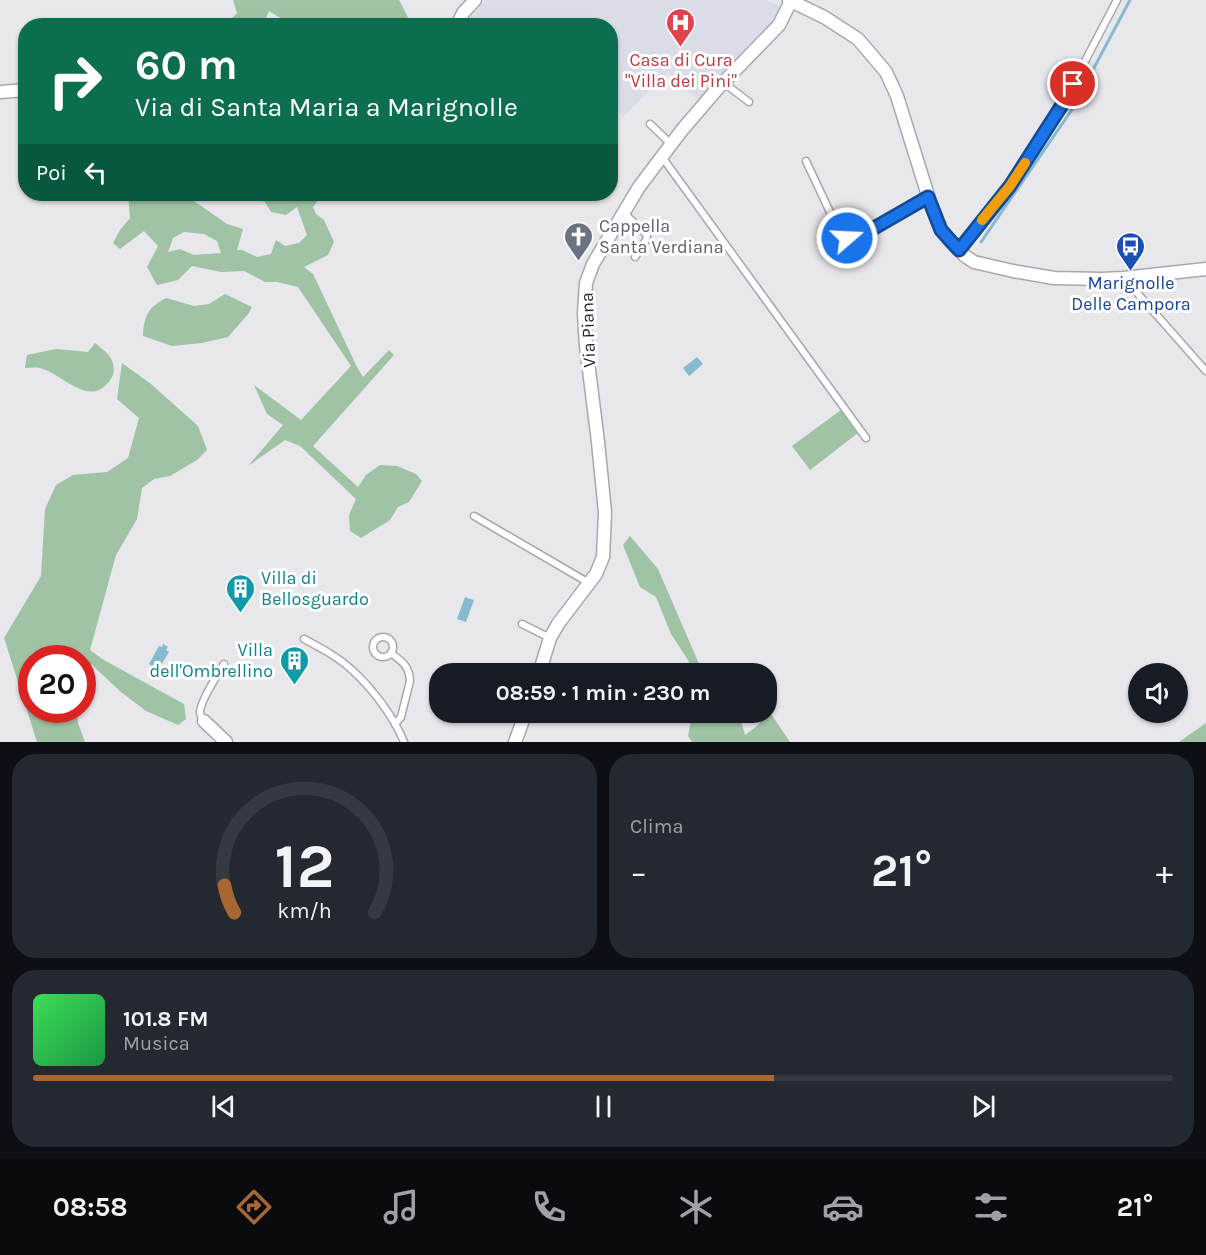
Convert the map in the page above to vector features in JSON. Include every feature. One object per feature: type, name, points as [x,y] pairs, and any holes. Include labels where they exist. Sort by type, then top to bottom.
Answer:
[{"type":"street","points":[[461,18],[475,0]]},
{"type":"street","points":[[790,0],[824,17],[858,39],[886,72],[897,96],[928,197],[941,230],[959,250],[975,262],[1054,278],[1123,278],[1206,269]]},
{"type":"street","name":"Via Piana","points":[[542,663],[550,638],[558,624],[596,574],[603,557],[605,512],[584,313],[586,283],[593,264],[639,188],[682,130],[779,25],[790,0]]},
{"type":"street","points":[[0,92],[18,91]]},
{"type":"street","points":[[204,721],[226,742]]},
{"type":"street","points":[[515,742],[522,723]]},
{"type":"lane","points":[[959,250],[1010,186],[1062,105],[1117,0]]},
{"type":"lane","points":[[723,83],[749,102]]},
{"type":"lane","points":[[650,124],[672,144]]},
{"type":"lane","points":[[662,157],[866,438]]},
{"type":"lane","points":[[806,161],[836,225],[847,238],[855,239],[928,197]]},
{"type":"lane","points":[[624,213],[647,235],[635,257]]},
{"type":"lane","points":[[1123,278],[1206,372]]},
{"type":"lane","points":[[474,516],[589,583]]},
{"type":"lane","points":[[522,624],[550,638]]},
{"type":"lane","points":[[304,639],[351,668],[362,679],[385,709],[404,742]]},
{"type":"lane","points":[[391,653],[409,671],[403,711],[400,720],[395,724]]},
{"type":"lane","points":[[204,721],[200,709],[224,664]]},
{"type":"shaded area","name":"Casa di Cura \"Villa dei Pini\"","points":[[485,0],[765,0],[780,6],[777,19],[703,104],[668,72],[623,117],[618,111],[618,18],[470,18]]},
{"type":"green space","points":[[233,0],[399,0],[408,18],[280,18],[269,11],[266,18],[232,18],[237,13]]},
{"type":"green space","points":[[129,201],[194,201],[227,224],[243,229],[237,250],[257,257],[271,254],[276,240],[285,246],[299,243],[307,235],[297,207],[286,215],[271,212],[262,201],[318,201],[313,207],[316,214],[324,220],[334,242],[328,255],[304,267],[313,274],[363,377],[389,350],[394,355],[313,446],[358,487],[366,475],[380,465],[397,466],[416,474],[422,481],[409,502],[398,507],[390,520],[361,538],[350,531],[349,515],[356,499],[300,446],[285,440],[248,466],[283,425],[267,414],[254,385],[301,420],[351,366],[298,287],[265,282],[244,271],[221,272],[192,266],[178,280],[157,285],[147,267],[158,246],[144,231],[120,249],[113,243],[130,218]],"holes":[[[184,232],[204,234],[217,241],[221,253],[194,255],[180,249],[168,252],[173,238]]]},
{"type":"green space","points":[[225,294],[252,307],[228,337],[172,346],[143,336],[148,313],[166,298],[194,306],[209,304]]},
{"type":"green space","points":[[95,343],[112,360],[114,367],[110,380],[98,390],[82,390],[48,371],[40,368],[25,368],[27,355],[56,349],[88,352]]},
{"type":"green space","points":[[122,363],[151,384],[198,426],[207,450],[197,460],[170,476],[154,479],[142,488],[137,519],[116,555],[91,645],[18,645],[18,682],[4,638],[41,576],[45,509],[56,485],[73,475],[107,472],[128,458],[139,418],[117,399]]},
{"type":"green space","points":[[841,410],[858,433],[810,470],[792,446]]},
{"type":"green space","points":[[630,536],[658,569],[699,663],[689,663],[671,634],[656,597],[640,587],[623,545]]},
{"type":"green space","points":[[96,654],[184,704],[186,719],[178,725],[146,711],[96,669]]},
{"type":"green space","points":[[31,723],[78,723],[85,742],[37,742]]},
{"type":"green space","points":[[691,723],[742,723],[745,735],[759,723],[777,723],[790,742],[692,742],[688,736]]},
{"type":"green space","points":[[1206,723],[1206,742],[1179,742]]},
{"type":"water","points":[[697,357],[703,364],[689,376],[683,368]]},
{"type":"water","points":[[465,597],[474,600],[466,622],[457,619]]},
{"type":"water","points":[[163,644],[168,647],[166,650],[169,652],[158,670],[154,672],[149,669],[151,665],[149,664],[159,646],[162,647]]},
{"type":"waterway","points":[[981,242],[1071,111],[1130,0]]},
{"type":"slow traffic","points":[[982,220],[1010,186],[1025,163]]},
{"type":"place","name":"Casa di Cura \"Villa dei Pini\"","points":[[681,48]]},
{"type":"place","name":"Cappella Santa Verdiana","points":[[578,262]]},
{"type":"place","name":"Marignolle Delle Campora","points":[[1131,272]]},
{"type":"place","name":"Villa di Bellosguardo","points":[[240,614]]},
{"type":"place","name":"Villa dell'Ombrellino","points":[[294,686]]},
{"type":"route","points":[[847,238],[855,239],[928,197],[941,230],[959,250],[1010,186],[1073,84]]}]
